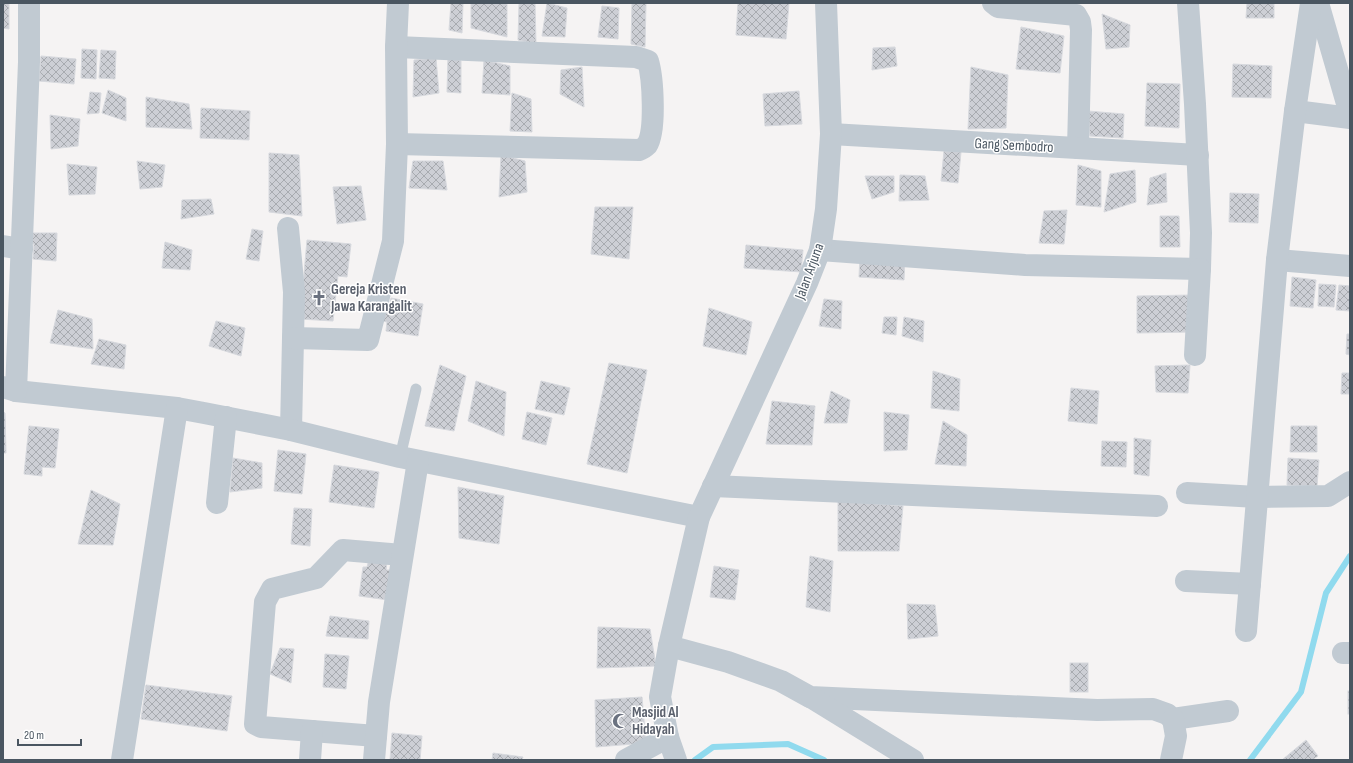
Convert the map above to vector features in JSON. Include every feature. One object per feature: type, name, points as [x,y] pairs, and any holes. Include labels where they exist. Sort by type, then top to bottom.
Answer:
[{"type":"street","points":[[29,3],[29,62],[13,247],[10,389],[177,408],[226,417],[291,430],[409,459],[698,517]]},
{"type":"street","points":[[293,338],[368,340],[393,241],[397,144],[396,47],[398,3]]},
{"type":"street","name":"Jalan Arjuna","points":[[676,760],[668,737],[660,697],[669,646],[698,517],[807,282],[820,250],[826,209],[831,134],[826,3]]},
{"type":"street","points":[[993,3],[998,7],[1076,15],[1080,22],[1081,30],[1078,148]]},
{"type":"street","points":[[1188,3],[1198,155],[1201,233],[1195,355]]},
{"type":"street","points":[[1246,631],[1277,260],[1295,112],[1311,3]]},
{"type":"street","points":[[1318,3],[1350,114]]},
{"type":"street","points":[[396,47],[636,57],[648,61],[651,76],[653,112],[650,139],[646,146],[639,150],[397,144]]},
{"type":"street","points":[[1295,112],[1350,118]]},
{"type":"street","name":"Gang Sembodro","points":[[831,134],[1198,155]]},
{"type":"street","points":[[288,228],[294,292],[291,430]]},
{"type":"street","points":[[820,250],[1025,264],[1200,269]]},
{"type":"street","points":[[1277,260],[1350,266]]},
{"type":"street","points":[[122,760],[177,408]]},
{"type":"street","points":[[217,503],[226,417]]},
{"type":"street","points":[[374,760],[379,702],[402,555],[409,459]]},
{"type":"street","points":[[1188,493],[1257,497],[1328,496],[1350,482]]},
{"type":"street","points":[[713,486],[1157,506]]},
{"type":"street","points":[[376,736],[260,727],[255,724],[265,602],[272,589],[316,578],[343,550],[402,555]]},
{"type":"street","points":[[1186,581],[1250,584]]},
{"type":"street","points":[[669,646],[735,664],[781,681],[913,760]]},
{"type":"street","points":[[810,697],[1097,710],[1153,709],[1166,714],[1173,719],[1228,711]]},
{"type":"street","points":[[1171,760],[1176,736],[1173,719]]},
{"type":"street","points":[[310,760],[312,731]]},
{"type":"street","points":[[626,760],[668,737]]},
{"type":"lane","points":[[409,459],[416,389]]},
{"type":"building","points":[[3,3],[9,3],[9,29],[3,28]]},
{"type":"building","points":[[451,3],[463,3],[462,33],[449,30]]},
{"type":"building","points":[[471,3],[507,3],[507,37],[471,28]]},
{"type":"building","points":[[519,3],[535,3],[536,44],[518,40]]},
{"type":"building","points":[[547,3],[567,8],[565,37],[542,36]]},
{"type":"building","points":[[632,3],[646,3],[645,47],[631,44]]},
{"type":"building","points":[[738,3],[789,3],[786,39],[736,35]]},
{"type":"building","points":[[1247,3],[1274,3],[1274,18],[1246,18]]},
{"type":"building","points":[[602,6],[619,8],[618,39],[598,37]]},
{"type":"building","points":[[1102,14],[1130,25],[1129,47],[1106,49]]},
{"type":"building","points":[[1021,27],[1064,36],[1060,73],[1016,69]]},
{"type":"building","points":[[895,47],[897,66],[872,70],[873,48]]},
{"type":"building","points":[[82,49],[97,50],[96,79],[81,78]]},
{"type":"building","points":[[101,50],[116,51],[115,79],[99,78]]},
{"type":"building","points":[[41,56],[76,59],[74,84],[39,81]]},
{"type":"building","points":[[448,56],[461,61],[461,93],[447,92]]},
{"type":"building","points":[[436,58],[439,93],[413,97],[414,60]]},
{"type":"building","points":[[484,60],[510,66],[510,95],[482,93]]},
{"type":"building","points":[[1233,64],[1272,66],[1271,98],[1232,97]]},
{"type":"building","points":[[582,67],[584,107],[560,94],[561,70]]},
{"type":"building","points":[[971,67],[1008,75],[1006,128],[968,129]]},
{"type":"building","points":[[1147,83],[1180,84],[1179,128],[1145,126]]},
{"type":"building","points":[[108,90],[126,98],[126,121],[102,113]]},
{"type":"building","points":[[799,91],[802,124],[765,126],[763,94]]},
{"type":"building","points":[[90,92],[101,93],[99,113],[87,114]]},
{"type":"building","points":[[512,93],[531,99],[532,132],[510,131]]},
{"type":"building","points":[[146,97],[189,104],[192,129],[146,127]]},
{"type":"building","points":[[201,108],[250,111],[249,140],[200,138]]},
{"type":"building","points":[[1088,111],[1124,114],[1123,138],[1090,136]]},
{"type":"building","points":[[50,115],[80,119],[78,146],[51,149]]},
{"type":"building","points":[[944,151],[961,152],[958,183],[941,181]]},
{"type":"building","points":[[269,153],[299,155],[302,216],[269,212]]},
{"type":"building","points":[[501,155],[525,161],[527,192],[499,197]]},
{"type":"building","points":[[137,161],[165,165],[162,187],[140,189]]},
{"type":"building","points":[[413,161],[443,161],[447,190],[409,188]]},
{"type":"building","points":[[67,164],[97,167],[95,194],[69,195]]},
{"type":"building","points":[[1078,165],[1101,171],[1101,207],[1076,205]]},
{"type":"building","points":[[1135,170],[1136,202],[1104,212],[1110,174]]},
{"type":"building","points":[[1166,173],[1167,202],[1147,205],[1150,178]]},
{"type":"building","points":[[900,175],[925,176],[929,200],[899,201]]},
{"type":"building","points":[[865,176],[894,176],[894,192],[872,199]]},
{"type":"building","points":[[361,186],[366,220],[337,224],[333,187]]},
{"type":"building","points":[[1230,193],[1259,194],[1258,223],[1229,222]]},
{"type":"building","points":[[211,199],[214,214],[181,219],[182,200]]},
{"type":"building","points":[[595,207],[633,207],[629,259],[591,254]]},
{"type":"building","points":[[1067,210],[1064,244],[1039,243],[1044,211]]},
{"type":"building","points":[[1160,216],[1179,216],[1180,247],[1160,247]]},
{"type":"building","points":[[252,229],[263,231],[259,261],[246,259]]},
{"type":"building","points":[[30,233],[57,233],[56,261],[33,259],[34,244],[29,244]]},
{"type":"building","name":"Gereja Kristen Jawa Karangalit","points":[[307,240],[351,244],[347,277],[338,276],[333,321],[300,319]]},
{"type":"building","points":[[165,242],[192,250],[190,270],[162,268]]},
{"type":"building","points":[[746,245],[803,250],[801,272],[744,268]]},
{"type":"building","points":[[860,255],[905,258],[904,280],[859,277]]},
{"type":"building","points":[[1292,277],[1316,280],[1313,308],[1290,306]]},
{"type":"building","points":[[1319,284],[1336,285],[1334,307],[1318,306]]},
{"type":"building","points":[[1339,285],[1350,286],[1350,311],[1336,310]]},
{"type":"building","points":[[1192,295],[1192,332],[1137,333],[1137,296]]},
{"type":"building","points":[[391,298],[423,304],[418,336],[386,331],[387,322],[378,320],[380,306],[389,308]]},
{"type":"building","points":[[824,299],[842,301],[841,329],[819,326]]},
{"type":"building","points":[[709,308],[752,322],[746,355],[703,346]]},
{"type":"building","points":[[58,310],[92,319],[93,349],[50,343]]},
{"type":"building","points":[[884,317],[897,317],[896,335],[882,333]]},
{"type":"building","points":[[904,317],[924,321],[923,342],[902,336]]},
{"type":"building","points":[[216,321],[245,328],[241,356],[209,346]]},
{"type":"building","points":[[1347,334],[1350,334],[1350,355],[1346,354]]},
{"type":"building","points":[[99,339],[126,345],[124,369],[91,364]]},
{"type":"building","points":[[609,363],[647,370],[627,473],[587,464]]},
{"type":"building","points":[[440,365],[466,376],[454,431],[425,426]]},
{"type":"building","points":[[1190,365],[1188,393],[1156,392],[1155,366]]},
{"type":"building","points":[[933,371],[960,379],[959,411],[931,408]]},
{"type":"building","points":[[1342,373],[1350,373],[1350,394],[1341,394]]},
{"type":"building","points":[[476,381],[506,392],[504,436],[468,421]]},
{"type":"building","points":[[541,381],[570,388],[564,415],[535,409]]},
{"type":"building","points":[[1071,388],[1099,391],[1097,424],[1068,421]]},
{"type":"building","points":[[831,391],[850,400],[847,423],[824,423]]},
{"type":"building","points":[[772,401],[815,406],[812,445],[766,444]]},
{"type":"building","points":[[3,412],[5,413],[6,453],[3,453]]},
{"type":"building","points":[[527,412],[552,418],[546,445],[522,439]]},
{"type":"building","points":[[884,412],[909,415],[907,450],[884,451]]},
{"type":"building","points":[[943,421],[967,435],[966,466],[935,464]]},
{"type":"building","points":[[29,426],[59,429],[55,468],[42,467],[42,476],[24,474]]},
{"type":"building","points":[[1291,426],[1317,426],[1317,452],[1290,452]]},
{"type":"building","points":[[1134,438],[1151,440],[1149,476],[1134,474]]},
{"type":"building","points":[[1102,441],[1127,442],[1126,467],[1101,466]]},
{"type":"building","points":[[278,450],[306,454],[302,494],[274,491]]},
{"type":"building","points":[[233,458],[262,463],[262,488],[230,492]]},
{"type":"building","points":[[1288,458],[1319,460],[1317,486],[1287,485]]},
{"type":"building","points":[[334,465],[379,472],[374,508],[329,502]]},
{"type":"building","points":[[458,487],[504,496],[499,544],[459,538]]},
{"type":"building","points":[[91,490],[120,504],[113,545],[78,544]]},
{"type":"building","points":[[838,501],[903,506],[899,551],[838,551]]},
{"type":"building","points":[[294,508],[312,509],[310,546],[291,544]]},
{"type":"building","points":[[810,556],[833,561],[830,612],[806,607]]},
{"type":"building","points":[[369,559],[387,562],[386,570],[391,570],[388,600],[359,596],[363,567],[367,567]]},
{"type":"building","points":[[714,566],[739,570],[735,600],[710,597]]},
{"type":"building","points":[[907,604],[935,605],[938,636],[908,639]]},
{"type":"building","points":[[330,616],[369,621],[368,639],[326,636]]},
{"type":"building","points":[[598,627],[650,629],[656,666],[597,668]]},
{"type":"building","points":[[280,648],[294,649],[291,683],[270,674]]},
{"type":"building","points":[[325,654],[349,656],[346,689],[323,687]]},
{"type":"building","points":[[1070,663],[1088,663],[1088,692],[1070,692]]},
{"type":"building","points":[[146,685],[232,696],[227,731],[141,719]]},
{"type":"building","points":[[1348,691],[1350,691],[1350,714],[1348,714]]},
{"type":"building","name":"Masjid Al Hidayah","points":[[642,697],[646,743],[596,747],[595,700]]},
{"type":"building","points":[[392,733],[422,736],[420,760],[390,760]]},
{"type":"building","points":[[1306,740],[1318,756],[1312,760],[1282,760]]},
{"type":"building","points":[[493,753],[523,757],[522,760],[492,760]]},
{"type":"waterway","points":[[1250,760],[1301,692],[1326,593],[1350,556]]},
{"type":"waterway","points":[[695,760],[713,747],[788,744],[824,760]]},
{"type":"place","name":"Gereja Kristen Jawa Karangalit","points":[[319,298]]},
{"type":"place","name":"Masjid Al Hidayah","points":[[620,721]]}]
